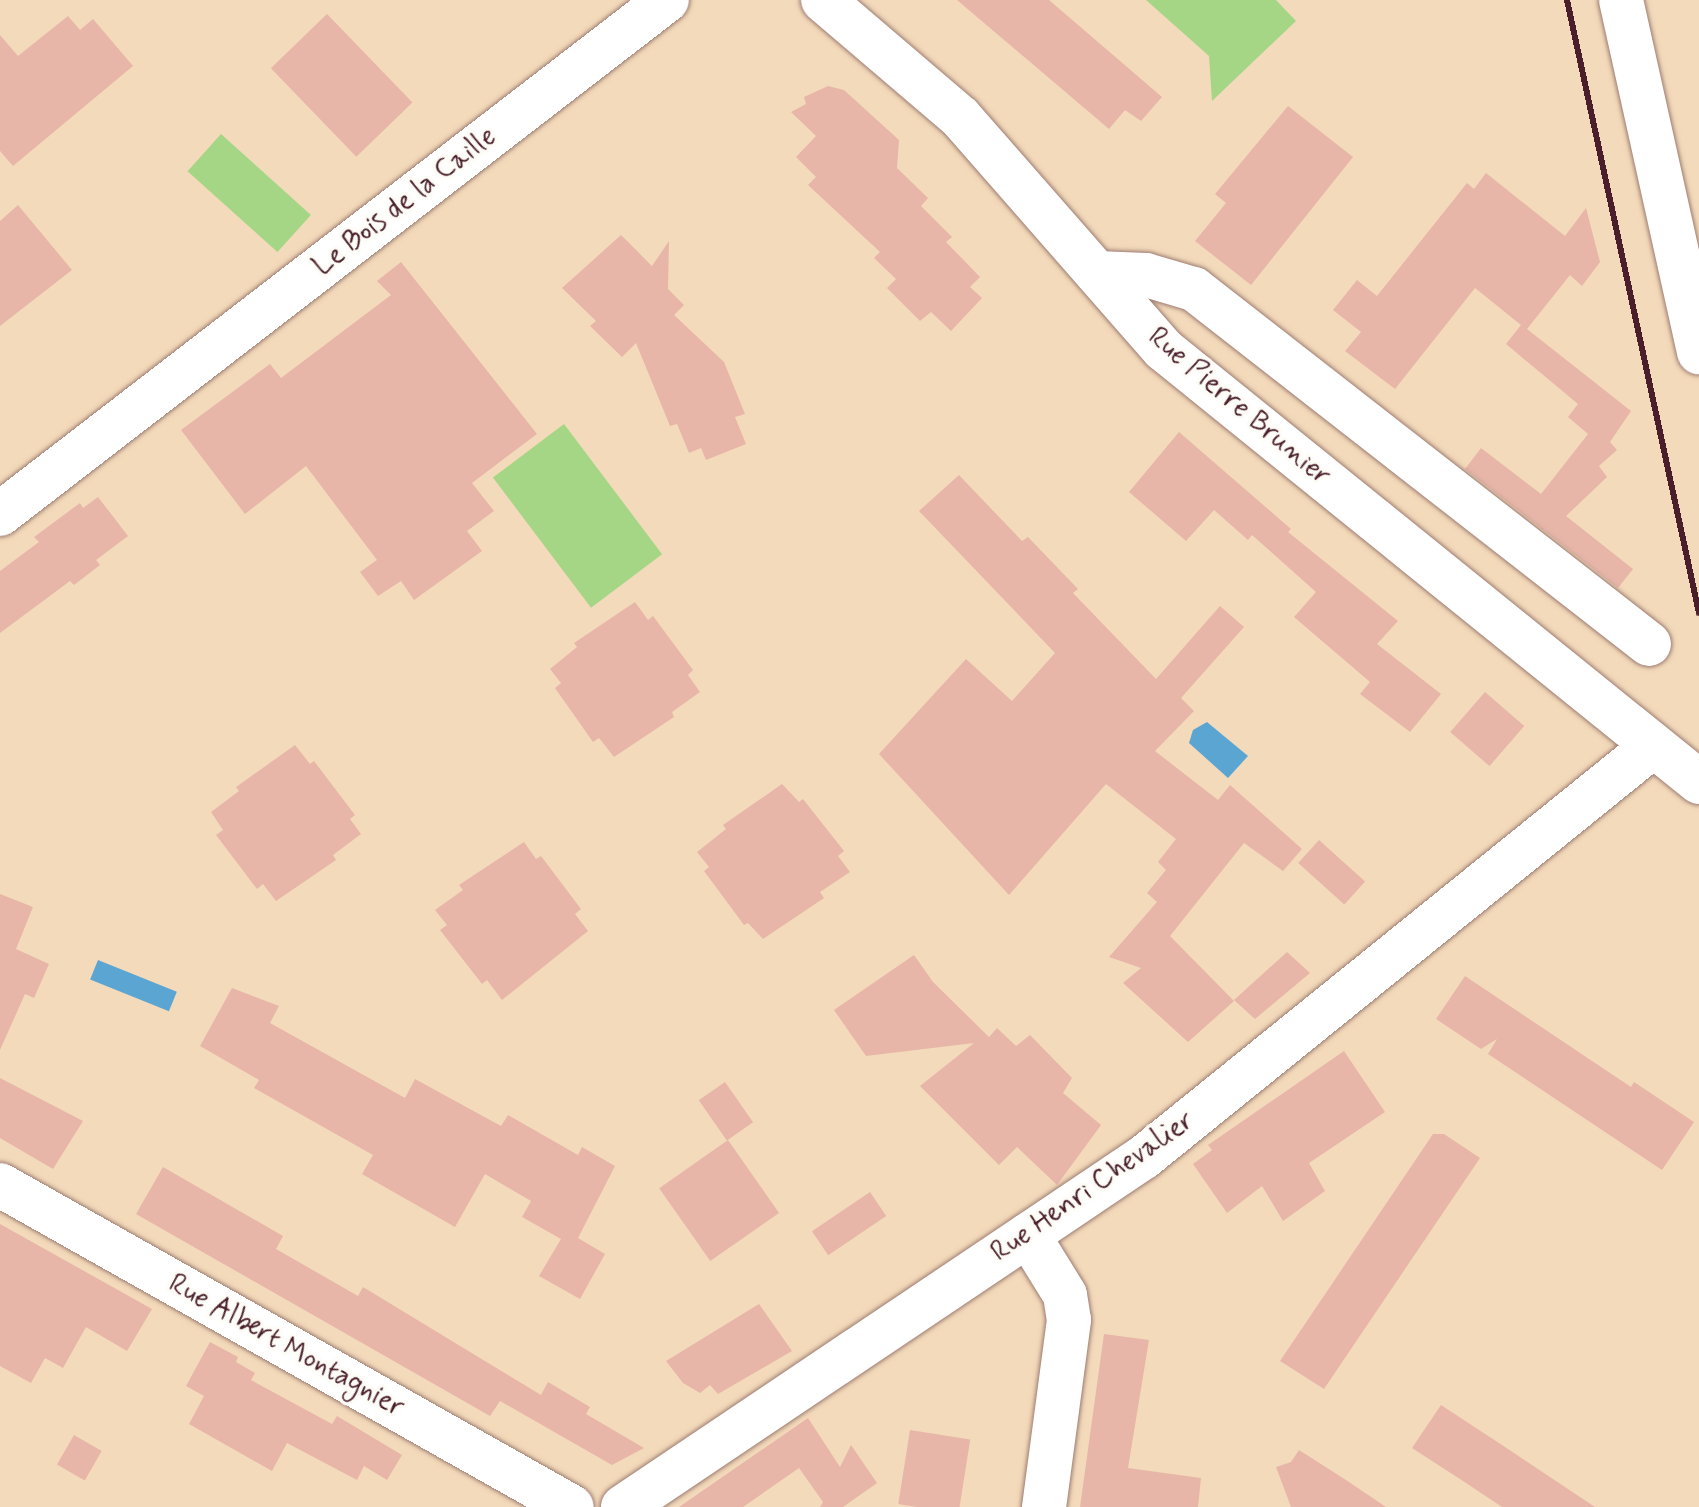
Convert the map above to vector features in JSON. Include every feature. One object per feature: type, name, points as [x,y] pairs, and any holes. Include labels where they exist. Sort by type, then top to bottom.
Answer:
[{"type":"street","name":"Le Bois de la Caille","points":[[0,514],[667,0]]},
{"type":"street","name":"Rue Pierre Brunier","points":[[823,0],[960,117],[1163,349],[1699,782]]},
{"type":"street","points":[[1621,0],[1699,352]]},
{"type":"street","points":[[1097,273],[1146,275],[1194,289],[1649,644]]},
{"type":"street","name":"Rue Henri Chevalier","points":[[623,1507],[1144,1157],[1653,746]]},
{"type":"street","name":"Rue Albert Montagnier","points":[[0,1185],[572,1507]]},
{"type":"street","points":[[1028,1235],[1065,1295],[1069,1320],[1044,1507]]},
{"type":"green space","points":[[1146,0],[1276,0],[1296,21],[1212,101],[1209,56]]},
{"type":"green space","points":[[221,134],[311,215],[277,252],[188,171]]},
{"type":"green space","points":[[564,424],[662,554],[591,608],[493,478]]},
{"type":"water","points":[[1207,722],[1248,756],[1228,778],[1189,743],[1193,730]]},
{"type":"water","points":[[98,960],[177,992],[169,1011],[90,979]]},
{"type":"building","points":[[957,0],[1049,0],[1162,97],[1141,121],[1125,110],[1109,129]]},
{"type":"building","points":[[327,14],[412,102],[356,157],[271,68]]},
{"type":"building","points":[[68,16],[80,30],[93,19],[133,66],[13,166],[0,151],[0,35],[18,56]]},
{"type":"building","points":[[828,86],[844,90],[899,140],[897,168],[928,198],[921,206],[952,237],[946,242],[980,277],[970,287],[982,298],[951,331],[931,312],[920,321],[887,288],[896,279],[874,258],[880,252],[808,185],[816,177],[796,157],[816,136],[791,112],[806,104],[804,97]]},
{"type":"building","points":[[1288,106],[1353,157],[1251,285],[1195,241],[1226,203],[1215,194]]},
{"type":"building","points":[[1486,173],[1565,236],[1586,208],[1600,262],[1582,286],[1570,275],[1527,329],[1631,411],[1610,442],[1617,450],[1599,466],[1607,477],[1566,516],[1633,569],[1618,588],[1465,469],[1481,448],[1541,494],[1588,434],[1568,417],[1578,404],[1506,344],[1521,325],[1475,288],[1395,389],[1345,351],[1361,332],[1333,310],[1357,280],[1377,296],[1467,183],[1474,189]]},
{"type":"building","points":[[18,205],[72,270],[0,326],[0,221]]},
{"type":"building","points":[[621,235],[652,266],[669,241],[668,289],[684,305],[674,315],[724,362],[745,414],[735,417],[746,444],[706,460],[701,448],[689,453],[677,424],[670,426],[636,343],[622,357],[590,326],[596,321],[562,288]]},
{"type":"building","points":[[401,262],[537,434],[472,483],[494,511],[467,531],[482,551],[414,600],[401,581],[378,596],[360,572],[377,560],[306,466],[245,514],[181,430],[270,364],[281,378],[391,295],[377,281]]},
{"type":"building","points":[[1179,432],[1291,529],[1288,532],[1398,621],[1377,644],[1441,694],[1410,732],[1360,694],[1370,682],[1294,617],[1316,592],[1252,535],[1248,540],[1214,510],[1186,541],[1129,492]]},
{"type":"building","points":[[959,475],[1022,541],[1028,537],[1078,589],[1073,593],[1156,679],[1220,606],[1244,627],[1181,698],[1194,711],[1155,751],[1218,800],[1230,785],[1302,849],[1283,871],[1244,843],[1170,936],[1234,1001],[1188,1042],[1123,983],[1141,968],[1109,957],[1157,902],[1147,893],[1166,870],[1158,862],[1176,839],[1106,784],[1009,895],[879,754],[966,659],[1012,701],[1055,653],[919,511]]},
{"type":"building","points":[[98,497],[128,536],[96,560],[100,565],[74,585],[70,581],[0,633],[0,571],[39,542],[34,537],[80,503],[83,508]]},
{"type":"building","points":[[635,602],[648,620],[653,616],[693,670],[688,675],[700,692],[672,712],[674,717],[614,757],[599,738],[593,742],[555,688],[561,683],[550,669],[577,647],[574,643]]},
{"type":"building","points":[[1485,692],[1524,726],[1489,766],[1450,732]]},
{"type":"building","points":[[295,745],[310,764],[314,761],[355,815],[350,819],[361,834],[333,855],[336,860],[276,901],[263,884],[257,889],[216,835],[223,830],[211,812],[239,791],[236,787]]},
{"type":"building","points":[[782,784],[799,802],[803,799],[844,851],[838,856],[850,872],[820,892],[824,898],[763,939],[748,923],[744,925],[704,871],[709,867],[697,852],[726,829],[723,825]]},
{"type":"building","points":[[1319,840],[1365,881],[1344,905],[1298,863]]},
{"type":"building","points":[[524,842],[536,859],[541,856],[581,909],[575,914],[588,931],[502,1000],[487,980],[482,984],[440,930],[447,925],[435,910],[463,890],[459,885]]},
{"type":"building","points":[[0,894],[33,907],[16,949],[49,964],[34,998],[25,994],[0,1050]]},
{"type":"building","points":[[1287,952],[1310,973],[1255,1019],[1234,1000]]},
{"type":"building","points":[[914,955],[933,982],[989,1037],[997,1028],[1016,1046],[1030,1035],[1072,1078],[1063,1093],[1101,1125],[1057,1185],[1017,1147],[999,1165],[920,1086],[974,1043],[866,1056],[834,1010]]},
{"type":"building","points":[[1465,976],[1631,1087],[1634,1082],[1694,1122],[1662,1170],[1488,1054],[1497,1039],[1481,1049],[1436,1019]]},
{"type":"building","points":[[232,988],[279,1006],[270,1023],[405,1098],[415,1079],[501,1126],[508,1115],[578,1155],[582,1147],[615,1166],[578,1238],[605,1254],[580,1299],[539,1276],[561,1239],[522,1217],[531,1201],[485,1174],[455,1227],[362,1174],[373,1155],[254,1088],[259,1080],[200,1046]]},
{"type":"building","points":[[1344,1051],[1385,1112],[1309,1163],[1325,1191],[1283,1221],[1262,1186],[1227,1213],[1193,1164],[1212,1150],[1208,1145]]},
{"type":"building","points":[[0,1078],[83,1121],[53,1169],[0,1138]]},
{"type":"building","points":[[725,1082],[753,1122],[727,1140],[699,1100]]},
{"type":"building","points":[[1433,1134],[1444,1134],[1480,1158],[1324,1389],[1280,1361]]},
{"type":"building","points":[[728,1140],[779,1213],[710,1261],[659,1188]]},
{"type":"building","points":[[163,1167],[283,1236],[276,1249],[358,1296],[363,1287],[541,1395],[548,1382],[590,1407],[586,1414],[644,1448],[612,1465],[500,1401],[490,1416],[136,1214]]},
{"type":"building","points":[[870,1192],[886,1216],[828,1255],[812,1231]]},
{"type":"building","points":[[0,1224],[152,1309],[127,1351],[86,1327],[63,1368],[45,1358],[31,1383],[0,1366]]},
{"type":"building","points":[[759,1304],[792,1351],[718,1394],[710,1385],[700,1393],[683,1383],[666,1361]]},
{"type":"building","points":[[1104,1334],[1149,1340],[1128,1468],[1201,1478],[1198,1507],[1080,1507]]},
{"type":"building","points":[[210,1342],[238,1357],[236,1362],[255,1373],[251,1380],[332,1424],[337,1416],[402,1455],[387,1480],[364,1466],[357,1480],[287,1443],[272,1471],[189,1424],[204,1396],[186,1386]]},
{"type":"building","points":[[1441,1405],[1595,1507],[1502,1507],[1412,1448]]},
{"type":"building","points":[[808,1418],[840,1467],[851,1445],[877,1483],[843,1507],[820,1507],[823,1502],[799,1468],[743,1507],[679,1507]]},
{"type":"building","points":[[910,1430],[970,1440],[960,1507],[898,1504]]},
{"type":"building","points":[[74,1435],[102,1451],[85,1480],[57,1464]]},
{"type":"building","points":[[1299,1450],[1386,1507],[1291,1507],[1276,1467],[1291,1462]]},
{"type":"railway","points":[[1567,0],[1699,613]]}]
